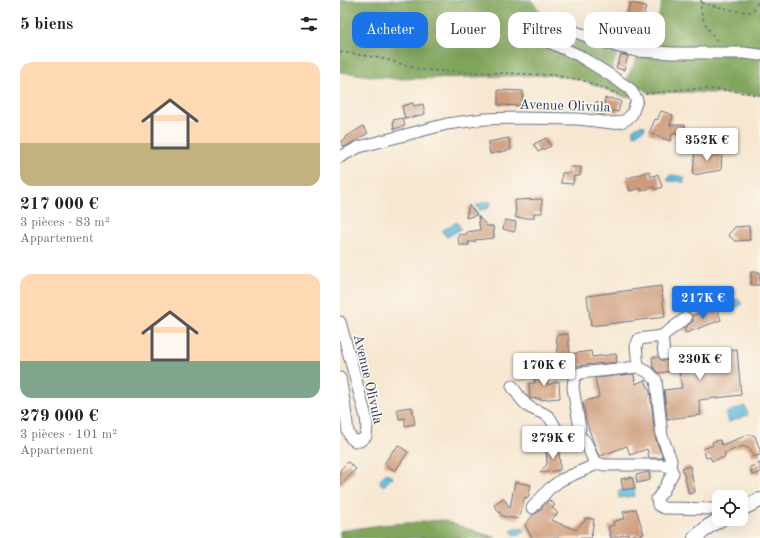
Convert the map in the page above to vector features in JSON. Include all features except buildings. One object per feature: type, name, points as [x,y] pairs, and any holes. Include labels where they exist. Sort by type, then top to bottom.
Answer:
[{"type":"main road","points":[[748,505],[760,500]]},
{"type":"main road","points":[[695,538],[712,524]]},
{"type":"street","name":"Avenue Olivula","points":[[340,157],[359,147],[447,124],[484,119],[563,119],[612,123],[621,122],[627,119],[632,114],[637,100],[630,89],[578,55],[536,35],[536,27],[542,23],[549,23],[619,47],[636,51],[654,53],[728,53],[760,55]]},
{"type":"street","points":[[638,367],[636,346],[639,338],[662,336],[686,318]]},
{"type":"street","name":"Avenue Olivula","points":[[340,322],[354,371],[367,426],[366,436],[360,441],[355,441],[351,438],[348,432],[340,378]]},
{"type":"street","points":[[662,336],[664,354]]},
{"type":"street","points":[[578,435],[580,429],[573,388],[574,378],[580,373],[638,367],[648,372],[656,380],[662,436],[671,460],[670,467],[673,473],[657,499],[658,505],[664,508],[712,509]]},
{"type":"street","points":[[512,386],[519,397],[529,407],[549,417],[555,428],[562,433],[578,435],[583,439],[597,464]]},
{"type":"street","points":[[532,508],[549,489],[561,480],[597,464],[663,465],[670,467]]},
{"type":"path","points":[[701,0],[702,17],[713,36],[728,53]]},
{"type":"path","points":[[701,3],[737,11],[752,12],[759,0]]},
{"type":"path","points":[[340,52],[381,58],[422,70],[553,75],[582,80],[618,94]]},
{"type":"path","points":[[635,95],[685,89],[718,89],[760,95]]},
{"type":"green space","points":[[340,0],[531,0],[540,12],[508,12],[508,48],[576,48],[576,32],[584,35],[584,48],[619,48],[610,74],[635,95],[625,97],[582,80],[553,75],[396,79],[340,72]]},
{"type":"green space","points":[[657,0],[760,0],[760,95],[689,92],[650,93],[626,79],[643,48],[665,48],[665,12],[660,12],[662,2]]},
{"type":"green space","points":[[442,520],[496,538],[340,538],[340,531],[381,525]]},
{"type":"water","points":[[641,125],[645,126],[645,128],[636,135],[633,134],[635,128]]},
{"type":"water","points":[[729,133],[733,136],[729,143],[730,147],[726,149],[721,145]]},
{"type":"water","points":[[670,175],[685,178],[683,183],[680,181],[668,181]]},
{"type":"water","points":[[485,202],[491,202],[489,208],[479,210],[477,208],[477,205]]},
{"type":"water","points":[[457,222],[461,229],[447,237],[442,231]]},
{"type":"water","points":[[739,299],[742,305],[728,310],[725,308],[726,303]]},
{"type":"water","points":[[745,406],[748,415],[729,422],[726,413]]},
{"type":"water","points":[[386,473],[393,477],[385,485],[382,485],[380,483],[381,478]]},
{"type":"water","points":[[635,488],[634,496],[619,498],[618,491]]},
{"type":"water","points":[[514,528],[523,528],[525,530],[522,533],[514,535],[511,532]]}]
